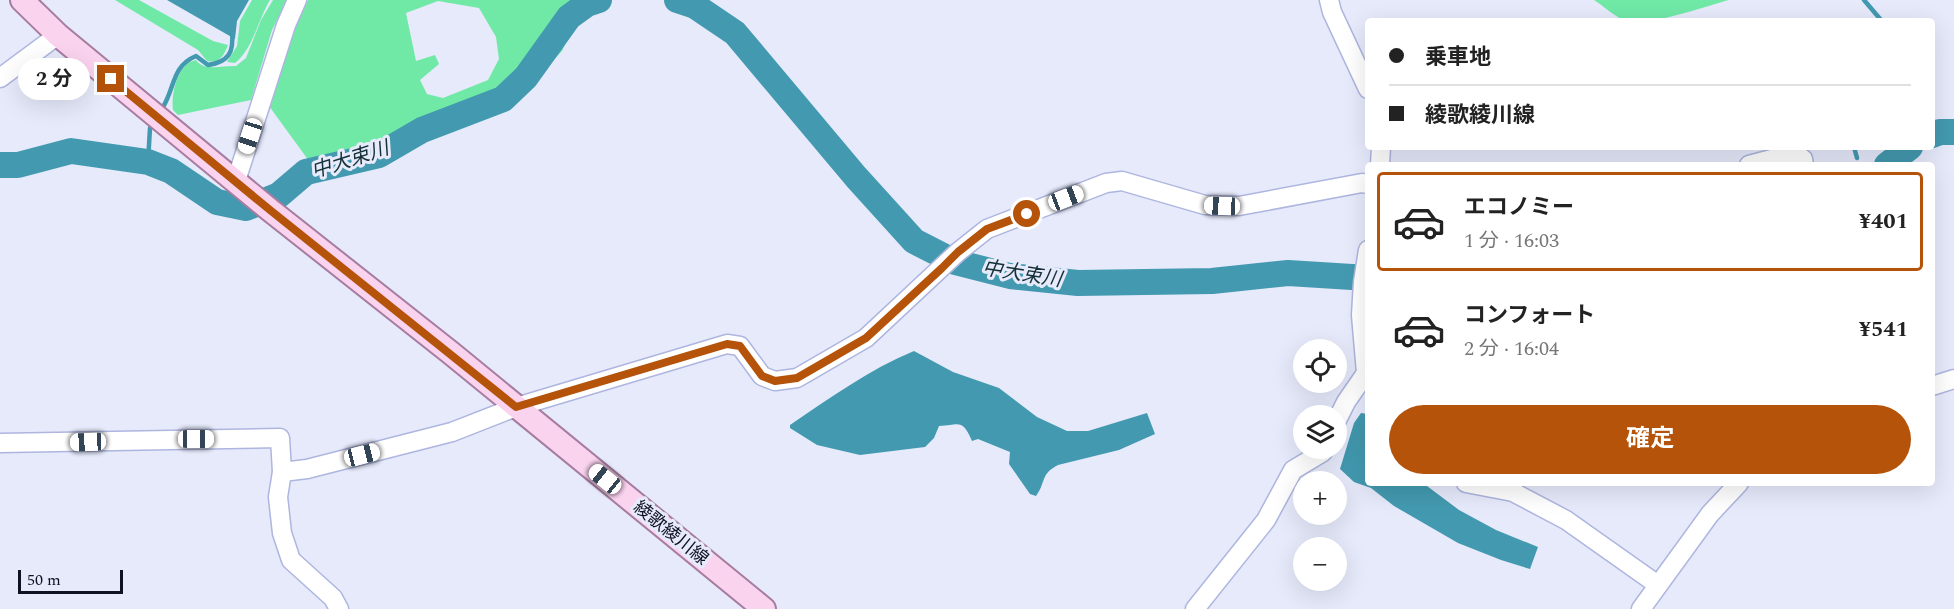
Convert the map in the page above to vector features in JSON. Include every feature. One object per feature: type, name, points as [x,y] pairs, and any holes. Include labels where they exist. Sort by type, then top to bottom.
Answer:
[{"type":"main road","name":"綾歌綾川線","points":[[22,0],[58,35],[262,203],[764,609]]},
{"type":"street","points":[[236,181],[286,25],[297,0]]},
{"type":"street","points":[[1329,0],[1332,12],[1365,83]]},
{"type":"street","points":[[0,78],[58,35]]},
{"type":"street","points":[[1760,162],[1794,153],[1803,159],[1804,162]]},
{"type":"street","points":[[282,472],[307,469],[452,432],[516,407],[727,344],[740,346],[762,376],[775,381],[797,378],[866,338],[958,252],[987,229],[1106,183],[1122,181],[1205,205],[1239,206],[1365,184]]},
{"type":"street","points":[[1365,266],[1361,315],[1365,354]]},
{"type":"street","points":[[1344,405],[1365,377]]},
{"type":"street","points":[[0,442],[280,438],[282,472],[278,497],[282,533],[291,560],[333,598],[339,609]]},
{"type":"street","points":[[1195,609],[1266,520],[1293,470],[1311,459]]},
{"type":"street","points":[[1492,486],[1510,488],[1566,520],[1658,585]]},
{"type":"street","points":[[1641,609],[1710,514],[1736,486]]},
{"type":"green space","points":[[115,0],[139,0],[213,41],[228,45],[218,60],[207,61],[198,50]]},
{"type":"green space","points":[[252,0],[270,0],[246,50],[235,63],[227,62],[237,46],[240,21]]},
{"type":"green space","points":[[273,0],[287,0],[272,30],[251,100],[178,115],[173,110],[173,98],[177,79],[183,68],[196,60],[199,64],[209,67],[236,66],[246,58],[261,20]]},
{"type":"green space","points":[[308,0],[587,0],[562,51],[525,91],[414,128],[375,149],[309,161],[269,106],[287,46]],"holes":[[[438,1],[479,8],[496,37],[499,59],[488,80],[443,98],[427,94],[420,80],[439,64],[435,55],[416,61],[406,13]]]},
{"type":"green space","points":[[1594,0],[1729,0],[1666,18],[1619,18]]},
{"type":"water","points":[[167,0],[249,0],[237,21],[235,39]]},
{"type":"water","points":[[914,351],[953,372],[999,388],[1037,417],[1067,431],[1088,431],[1147,413],[1155,434],[1119,450],[1052,468],[1036,496],[1030,494],[1009,464],[1010,452],[978,439],[972,441],[966,429],[960,424],[939,426],[934,438],[925,447],[860,455],[817,445],[790,428],[790,425],[850,385]]},
{"type":"water","points":[[1361,413],[1365,414],[1365,486],[1354,482],[1347,476],[1347,471],[1340,469],[1343,459],[1347,459],[1347,446],[1354,423]]},
{"type":"water","points":[[1365,486],[1427,486],[1459,510],[1496,530],[1538,547],[1530,569],[1458,543],[1394,506]]},
{"type":"waterway","name":"中大束川","points":[[0,165],[18,165],[71,151],[148,162],[171,171],[217,202],[246,208],[279,195],[306,172],[379,155],[422,130],[503,99],[526,77],[569,17],[587,4],[599,0]]},
{"type":"waterway","name":"中大束川","points":[[677,0],[695,6],[735,33],[856,177],[914,241],[955,262],[1010,276],[1078,283],[1212,281],[1288,273],[1365,278]]},
{"type":"waterway","points":[[1864,0],[1879,18]]},
{"type":"waterway","points":[[163,107],[182,65],[196,56],[208,65],[225,59],[231,50],[232,32]]},
{"type":"waterway","points":[[148,162],[150,128]]},
{"type":"waterway","name":"中大束川","points":[[1935,134],[1954,132]]},
{"type":"waterway","points":[[1855,150],[1857,158]]},
{"type":"waterway","name":"中大束川","points":[[1891,162],[1906,150]]},
{"type":"route","points":[[111,79],[516,407],[727,344],[740,346],[762,376],[775,381],[797,378],[866,338],[958,252],[987,229],[1027,214]]}]
